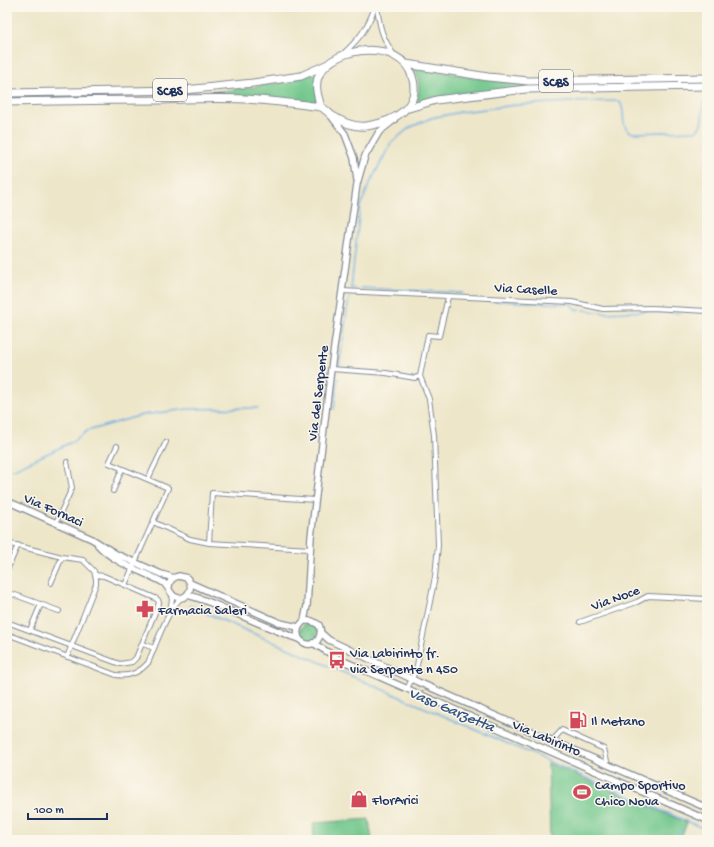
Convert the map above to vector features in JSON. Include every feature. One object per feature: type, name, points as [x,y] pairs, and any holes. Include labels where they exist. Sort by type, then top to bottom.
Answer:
[{"type":"main road","name":"SCBS","points":[[7,93],[186,90],[253,83],[301,76],[330,63],[341,56],[354,52],[375,51],[394,56],[406,64],[488,77],[529,81],[707,78]]},
{"type":"main road","name":"SCBS","points":[[321,107],[316,88],[319,75],[330,63]]},
{"type":"main road","points":[[406,64],[412,75],[415,89],[409,108]]},
{"type":"main road","name":"SCBS","points":[[7,102],[216,98],[257,100],[321,107],[342,122],[366,126],[382,123],[397,117],[409,108],[436,100],[526,89],[707,86]]},
{"type":"street","points":[[376,7],[385,42],[394,56]]},
{"type":"street","points":[[341,56],[355,44],[364,33],[376,7]]},
{"type":"street","name":"Via del Serpente","points":[[331,115],[345,134],[354,158],[357,184]]},
{"type":"street","name":"Via del Serpente","points":[[304,621],[307,606],[310,549],[315,500],[331,369],[357,184],[365,156],[379,132],[397,117]]},
{"type":"street","name":"Via Caselle","points":[[342,291],[572,302],[603,309],[652,308],[707,311]]},
{"type":"street","points":[[407,689],[416,670],[435,577],[438,545],[434,436],[429,399],[420,376],[428,335],[439,336],[448,297]]},
{"type":"street","points":[[331,369],[386,373],[415,378],[420,376]]},
{"type":"street","points":[[148,479],[166,442]]},
{"type":"street","points":[[117,446],[109,463],[168,488],[125,585]]},
{"type":"street","points":[[56,523],[72,488],[67,462]]},
{"type":"street","points":[[113,491],[122,469]]},
{"type":"street","points":[[209,543],[212,493],[315,500]]},
{"type":"street","name":"Via Fornaci","points":[[7,501],[92,539],[169,587]]},
{"type":"street","points":[[153,522],[190,539],[209,543],[310,549]]},
{"type":"street","points":[[7,543],[62,557],[83,560],[90,566],[95,575],[96,584],[67,657]]},
{"type":"street","points":[[7,570],[18,545]]},
{"type":"street","points":[[51,583],[62,557]]},
{"type":"street","name":"Via Fornaci","points":[[134,565],[174,578],[183,576],[187,578],[190,583],[280,623],[298,627]]},
{"type":"street","points":[[7,622],[120,664],[132,662],[136,658],[143,644],[159,603],[158,600],[104,576],[95,575]]},
{"type":"street","points":[[168,617],[173,595],[169,587],[170,582],[174,578]]},
{"type":"street","points":[[7,634],[116,675],[122,676],[134,673],[142,669],[148,663],[168,617],[174,606],[190,590],[190,583]]},
{"type":"street","points":[[7,592],[59,611]]},
{"type":"street","points":[[173,595],[204,599],[278,632],[299,638],[306,643],[313,643],[319,639],[321,633],[319,626],[312,621],[304,621],[298,627],[299,638]]},
{"type":"street","name":"Via Noce","points":[[580,622],[637,602],[648,596],[707,599]]},
{"type":"street","points":[[30,630],[41,604]]},
{"type":"street","name":"Via del Serpente","points":[[307,606],[312,621]]},
{"type":"street","name":"Via Labirinto","points":[[321,633],[329,640],[412,679],[707,808]]},
{"type":"street","name":"Via Labirinto","points":[[313,643],[339,659],[707,820]]},
{"type":"street","points":[[143,644],[154,648]]},
{"type":"street","points":[[495,727],[500,718]]},
{"type":"street","name":"Via Labirinto","points":[[552,741],[562,730],[604,749],[608,765]]},
{"type":"green space","points":[[417,68],[516,84],[553,86],[420,103],[417,99],[419,84],[415,70]]},
{"type":"green space","points":[[314,74],[317,77],[317,100],[315,103],[236,95],[193,93],[254,87],[284,82]]},
{"type":"green space","points":[[309,623],[315,626],[318,632],[315,638],[309,641],[303,638],[300,632],[303,626]]},
{"type":"green space","name":"Campo Sportivo Chico Nova","points":[[548,763],[687,823],[680,840],[550,840]]},
{"type":"green space","points":[[369,819],[372,840],[314,840],[313,823]]},
{"type":"waterway","points":[[355,288],[351,288],[360,207],[369,185],[391,143],[409,128],[431,118],[461,112],[516,105],[619,101],[623,109],[625,127],[633,133],[696,131],[701,124],[703,107],[707,100]]},
{"type":"waterway","points":[[361,288],[463,293]]},
{"type":"waterway","points":[[339,366],[349,298]]},
{"type":"waterway","points":[[467,300],[571,304],[576,310],[579,310]]},
{"type":"waterway","points":[[583,310],[605,313],[648,311],[680,313]]},
{"type":"waterway","points":[[334,409],[338,378]]},
{"type":"waterway","points":[[12,470],[72,442],[87,431],[142,415],[188,409],[258,408]]},
{"type":"waterway","name":"Vaso Garzetta","points":[[190,606],[707,830]]},
{"type":"waterway","points":[[677,840],[681,829]]},
{"type":"place","name":"Farmacia Saleri","points":[[145,609]]},
{"type":"place","name":"Via Labirinto fr. via Serpente n 450","points":[[337,660]]},
{"type":"place","name":"Il Metano","points":[[578,720]]},
{"type":"place","name":"Campo Sportivo Chico Nova","points":[[582,792]]},
{"type":"place","name":"FlorArici","points":[[359,799]]}]
